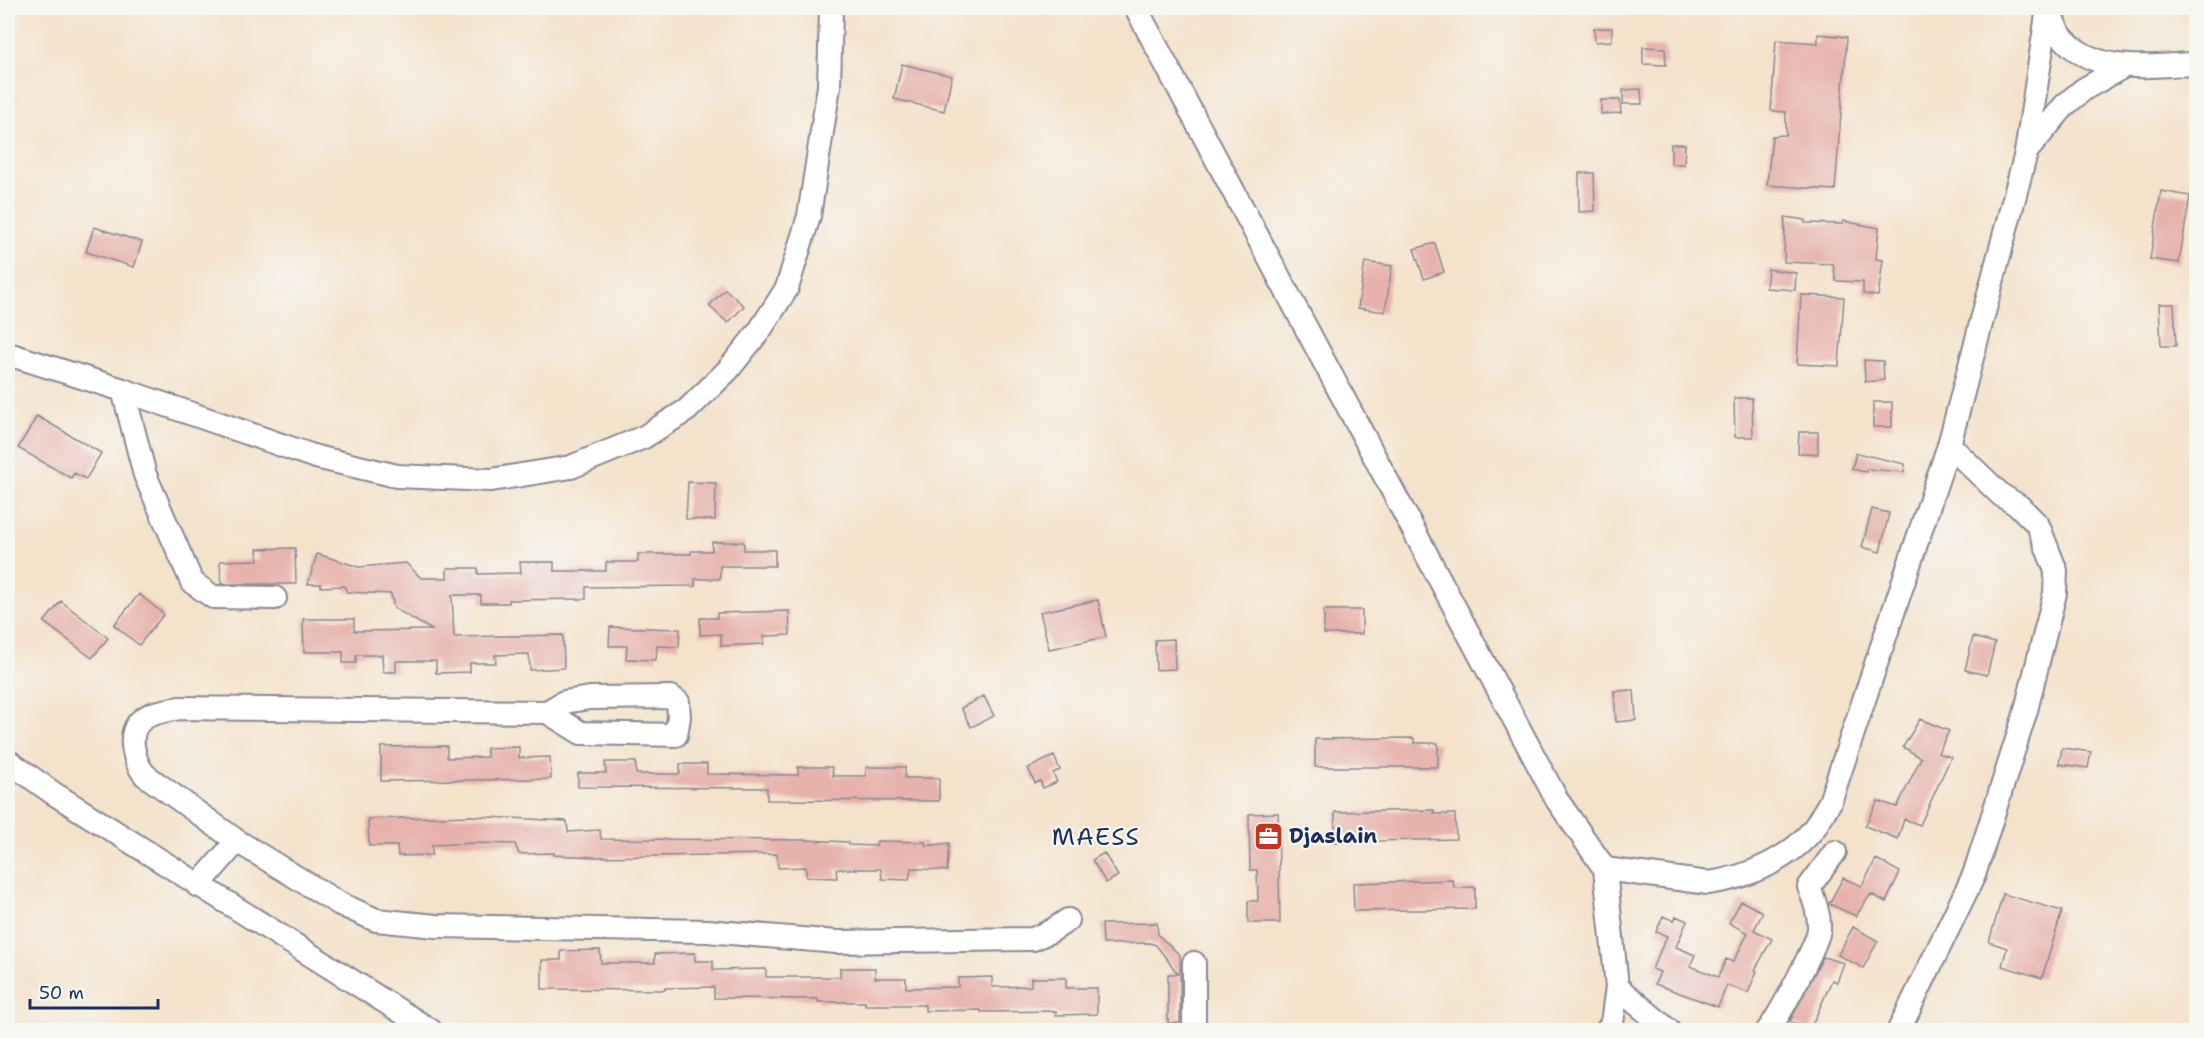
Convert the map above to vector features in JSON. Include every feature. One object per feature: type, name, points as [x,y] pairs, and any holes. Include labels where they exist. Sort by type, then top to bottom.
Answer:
[{"type":"street","points":[[8,354],[123,390],[316,457],[397,476],[491,480],[571,467],[644,437],[687,410],[728,370],[760,330],[787,288],[809,216],[829,86],[831,8]]},
{"type":"street","points":[[1136,8],[1557,800],[1605,869],[1617,987],[1612,1023],[1607,1030]]},
{"type":"street","points":[[1605,869],[1708,883],[1724,881],[1753,872],[1783,856],[1814,828],[1830,802],[1949,445],[2026,153],[2048,8]]},
{"type":"street","points":[[2048,8],[2059,33],[2075,50],[2097,60],[2123,67],[2191,64],[2196,67]]},
{"type":"street","points":[[2026,153],[2065,105],[2084,89],[2123,67]]},
{"type":"street","points":[[123,390],[145,475],[192,582],[213,597],[275,598]]},
{"type":"street","points":[[1899,1030],[1974,875],[2025,714],[2055,593],[2056,571],[2038,525],[2019,506],[2001,495],[1949,445]]},
{"type":"street","points":[[547,712],[564,702],[590,698],[671,697],[678,702],[679,717],[676,735],[658,736],[581,733],[547,712],[179,708],[153,713],[140,720],[133,736],[134,756],[145,775],[237,841],[340,904],[376,920],[436,926],[706,931],[837,942],[1033,939],[1068,920]]},
{"type":"street","points":[[8,761],[53,793],[198,886],[430,1030]]},
{"type":"street","points":[[198,886],[237,841]]},
{"type":"street","points":[[1768,1030],[1807,959],[1819,930],[1815,900],[1809,887],[1835,852]]},
{"type":"street","points":[[1194,963],[1194,1030]]},
{"type":"street","points":[[1617,987],[1668,1030]]},
{"type":"building","points":[[1594,28],[1612,28],[1612,41],[1595,42]]},
{"type":"building","points":[[1818,34],[1847,37],[1835,190],[1767,185],[1772,136],[1786,135],[1786,112],[1771,111],[1776,40],[1818,43]]},
{"type":"building","points":[[1643,47],[1665,48],[1666,65],[1643,64]]},
{"type":"building","points":[[902,64],[952,76],[944,111],[894,99]]},
{"type":"building","points":[[1641,89],[1642,104],[1623,104],[1623,90]]},
{"type":"building","points":[[1601,100],[1620,100],[1621,113],[1601,114]]},
{"type":"building","points":[[1671,144],[1685,144],[1684,164],[1671,164]]},
{"type":"building","points":[[1579,173],[1594,173],[1595,211],[1579,212]]},
{"type":"building","points":[[2161,191],[2190,196],[2179,263],[2150,259]]},
{"type":"building","points":[[1785,217],[1805,220],[1805,223],[1843,224],[1843,221],[1879,228],[1876,259],[1883,260],[1878,296],[1863,294],[1863,282],[1836,281],[1833,264],[1784,262]]},
{"type":"building","points":[[94,227],[142,242],[134,267],[86,252]]},
{"type":"building","points":[[1435,243],[1444,272],[1424,279],[1414,249]]},
{"type":"building","points":[[1365,262],[1392,266],[1385,312],[1358,308]]},
{"type":"building","points":[[1768,269],[1796,273],[1795,290],[1766,288]]},
{"type":"building","points":[[725,289],[744,306],[728,323],[709,306]]},
{"type":"building","points":[[1801,295],[1844,297],[1839,366],[1797,364]]},
{"type":"building","points":[[2159,304],[2174,304],[2176,346],[2161,346]]},
{"type":"building","points":[[1864,360],[1883,361],[1884,380],[1865,382]]},
{"type":"building","points":[[1734,398],[1752,398],[1753,437],[1735,437]]},
{"type":"building","points":[[1873,402],[1892,402],[1892,427],[1873,427]]},
{"type":"building","points":[[37,416],[101,453],[86,479],[74,473],[71,478],[18,448]]},
{"type":"building","points":[[1799,432],[1818,432],[1818,454],[1798,453]]},
{"type":"building","points":[[1856,453],[1905,464],[1904,472],[1867,469],[1866,472],[1852,469]]},
{"type":"building","points":[[688,482],[716,483],[715,520],[686,519]]},
{"type":"building","points":[[1872,509],[1889,513],[1880,552],[1862,547]]},
{"type":"building","points":[[712,542],[744,542],[744,550],[775,550],[775,566],[720,566],[720,579],[695,579],[695,586],[586,587],[586,599],[509,600],[509,603],[481,603],[481,595],[452,595],[454,637],[563,635],[564,668],[530,670],[529,654],[495,655],[496,663],[470,663],[470,672],[436,673],[436,661],[396,661],[396,672],[383,672],[382,655],[356,655],[356,663],[343,663],[343,652],[304,652],[303,619],[354,619],[354,631],[432,630],[394,608],[391,594],[347,592],[344,586],[321,587],[321,584],[308,584],[317,554],[359,567],[406,563],[421,578],[447,578],[447,568],[478,568],[478,574],[521,573],[520,562],[554,562],[554,571],[606,571],[606,562],[638,562],[638,554],[691,554],[691,551],[712,551]]},
{"type":"building","points":[[295,548],[296,584],[221,584],[220,561],[258,560],[257,549]]},
{"type":"building","points":[[139,594],[164,614],[139,645],[114,625]]},
{"type":"building","points":[[1098,600],[1106,637],[1049,649],[1040,612]]},
{"type":"building","points":[[61,601],[108,638],[92,658],[44,622]]},
{"type":"building","points":[[1324,610],[1362,610],[1362,634],[1324,634]]},
{"type":"building","points":[[789,611],[790,635],[764,636],[764,644],[721,646],[721,634],[700,635],[700,618],[717,618],[717,613]]},
{"type":"building","points":[[610,627],[680,629],[679,647],[657,646],[656,660],[626,659],[627,646],[609,646]]},
{"type":"building","points":[[1973,637],[1995,643],[1987,675],[1965,670]]},
{"type":"building","points":[[1174,639],[1175,669],[1156,670],[1155,640]]},
{"type":"building","points":[[1634,690],[1636,720],[1616,722],[1614,691]]},
{"type":"building","points":[[984,696],[994,716],[971,727],[961,708]]},
{"type":"building","points":[[1920,719],[1949,731],[1938,753],[1951,757],[1920,825],[1904,819],[1898,839],[1865,826],[1878,801],[1897,807],[1921,758],[1903,747]]},
{"type":"building","points":[[1414,738],[1414,743],[1438,743],[1438,767],[1315,767],[1315,739]]},
{"type":"building","points":[[447,746],[447,758],[487,757],[487,748],[519,747],[519,758],[550,757],[551,779],[381,781],[381,747]]},
{"type":"building","points":[[2062,748],[2091,752],[2088,768],[2059,764]]},
{"type":"building","points":[[1054,756],[1060,770],[1053,773],[1057,782],[1043,788],[1040,781],[1035,783],[1028,768]]},
{"type":"building","points":[[605,762],[636,762],[636,774],[680,774],[680,764],[707,764],[707,774],[798,775],[798,767],[832,767],[833,776],[866,776],[866,767],[905,767],[905,778],[939,778],[939,801],[767,800],[767,788],[578,787],[578,773],[606,773]]},
{"type":"building","points":[[1434,810],[1434,814],[1455,814],[1456,839],[1335,842],[1335,812]]},
{"type":"building","points":[[1278,813],[1280,923],[1248,923],[1248,901],[1258,901],[1257,870],[1250,870],[1249,814]]},
{"type":"building","points":[[471,816],[567,821],[568,832],[600,830],[601,839],[805,840],[876,846],[877,841],[925,842],[926,846],[949,843],[947,871],[911,868],[909,880],[882,879],[881,869],[836,869],[837,878],[806,877],[806,867],[778,868],[777,854],[596,857],[554,855],[554,853],[519,854],[515,844],[475,843],[432,845],[432,855],[398,856],[397,846],[369,846],[368,819]]},
{"type":"building","points":[[1104,853],[1118,876],[1106,883],[1092,860]]},
{"type":"building","points":[[1876,859],[1900,872],[1886,902],[1871,894],[1856,916],[1829,904],[1843,878],[1862,886]]},
{"type":"building","points":[[1453,880],[1454,888],[1475,887],[1475,909],[1354,911],[1353,883]]},
{"type":"building","points":[[2003,894],[2062,911],[2042,978],[2002,966],[2007,948],[1989,942]]},
{"type":"building","points":[[1741,901],[1763,912],[1754,930],[1772,939],[1755,970],[1757,971],[1748,993],[1727,985],[1718,1007],[1655,984],[1660,972],[1652,969],[1667,936],[1656,932],[1663,916],[1674,921],[1676,916],[1687,921],[1676,947],[1695,955],[1690,966],[1718,977],[1726,959],[1733,962],[1748,933],[1729,923]]},
{"type":"building","points":[[1157,923],[1158,935],[1180,955],[1180,1023],[1168,1023],[1168,974],[1178,974],[1156,945],[1149,943],[1103,944],[1102,924]]},
{"type":"building","points":[[1853,927],[1878,941],[1863,968],[1838,955]]},
{"type":"building","points":[[600,950],[601,963],[655,963],[655,954],[695,953],[695,961],[713,961],[713,970],[766,969],[766,977],[840,977],[840,968],[875,968],[875,978],[906,978],[906,988],[958,987],[958,978],[992,977],[992,987],[1031,986],[1031,978],[1066,978],[1066,988],[1097,988],[1097,1014],[1056,1015],[1056,1011],[925,1011],[925,1005],[865,1005],[865,1002],[818,1002],[818,999],[714,998],[714,987],[665,988],[665,990],[542,989],[542,960],[561,960],[561,951]]},
{"type":"building","points":[[1823,957],[1844,963],[1837,982],[1832,980],[1810,1030],[1790,1021]]},
{"type":"place","name":"Djaslain","points":[[1268,836]]},
{"type":"district","name":"MAESS","points":[[1096,837]]}]
